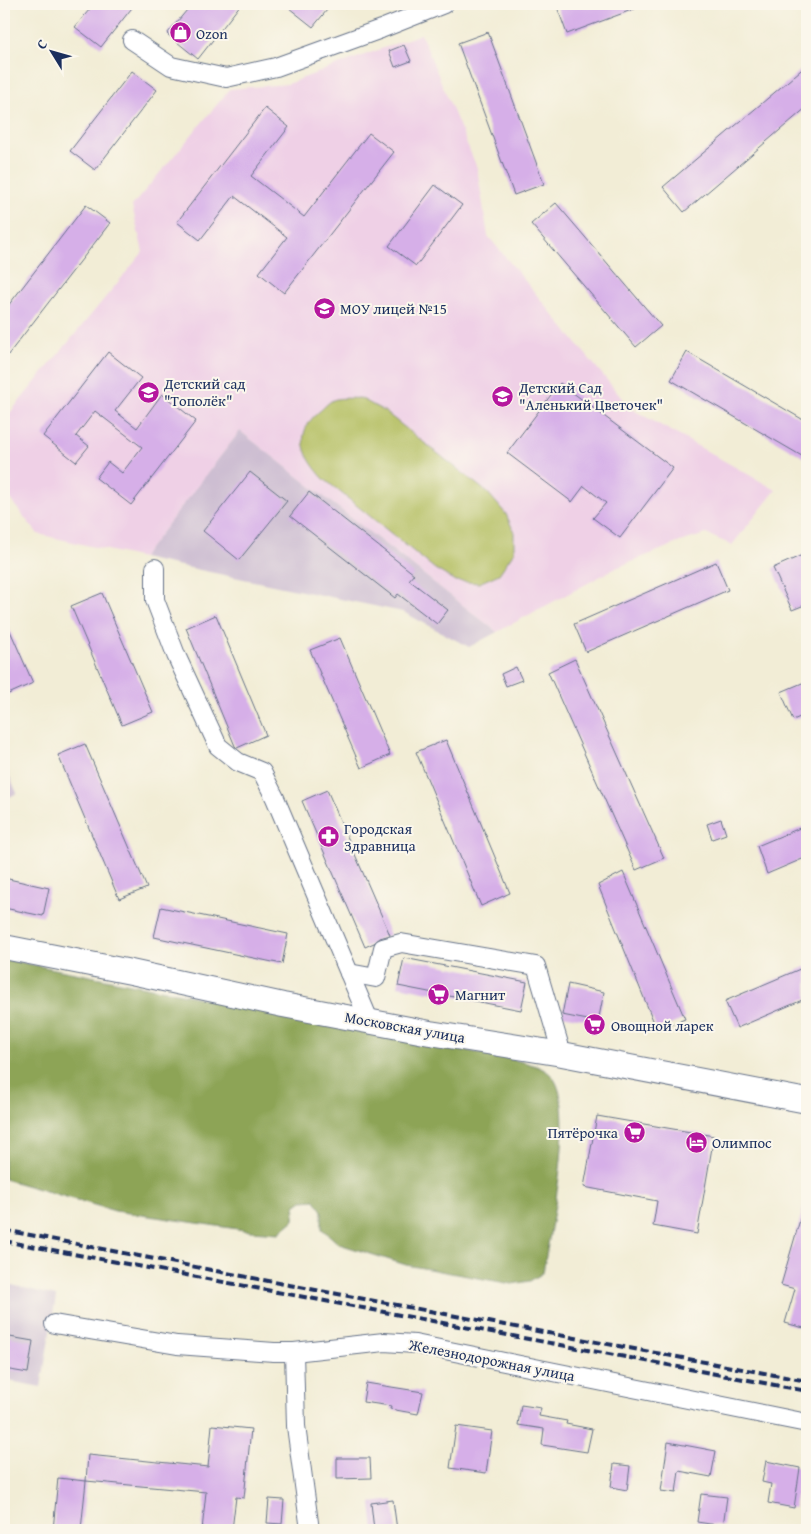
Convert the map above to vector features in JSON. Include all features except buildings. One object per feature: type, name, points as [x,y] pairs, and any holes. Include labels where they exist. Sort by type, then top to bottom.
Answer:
[{"type":"street","points":[[132,40],[172,66],[226,78],[276,67],[444,4]]},
{"type":"street","points":[[155,568],[155,600],[176,655],[218,746],[238,762],[262,772],[275,798],[369,1020]]},
{"type":"street","points":[[349,973],[376,978],[383,948],[400,944],[536,966],[562,1054]]},
{"type":"street","name":"Московская улица","points":[[4,947],[283,1005],[430,1033],[562,1054],[807,1101]]},
{"type":"street","name":"Железнодорожная улица","points":[[54,1324],[177,1345],[294,1352],[375,1343],[415,1344],[807,1423]]},
{"type":"street","points":[[294,1352],[296,1426],[310,1530]]},
{"type":"shaded area","points":[[421,34],[477,168],[488,236],[630,408],[776,490],[732,545],[706,534],[680,542],[616,568],[497,632],[240,431],[142,558],[38,534],[4,492],[4,420],[143,252],[132,206],[230,89],[287,84]]},
{"type":"shaded area","points":[[240,431],[497,632],[469,647],[403,612],[142,558]]},
{"type":"shaded area","points":[[7,770],[17,793],[4,800],[4,771]]},
{"type":"shaded area","points":[[4,1283],[56,1296],[41,1387],[4,1380]]},
{"type":"green space","points":[[360,398],[384,411],[488,493],[506,514],[514,532],[514,552],[499,574],[479,583],[455,581],[435,569],[324,479],[306,453],[304,436],[306,427],[333,400]]},
{"type":"green space","points":[[4,959],[509,1059],[528,1063],[544,1070],[550,1074],[559,1089],[563,1139],[556,1200],[543,1273],[530,1281],[512,1284],[406,1265],[339,1244],[322,1229],[322,1211],[315,1200],[302,1201],[295,1206],[294,1220],[279,1233],[251,1231],[115,1211],[4,1179]]},
{"type":"railway","points":[[4,1230],[807,1381]]},
{"type":"railway","points":[[4,1241],[807,1391]]},
{"type":"place","name":"Ozon","points":[[180,33]]},
{"type":"place","name":"МОУ лицей №15","points":[[324,308]]},
{"type":"place","name":"Детский сад \"Тополёк\"","points":[[148,392]]},
{"type":"place","name":"Детский Сад \"Аленький Цветочек\"","points":[[503,396]]},
{"type":"place","name":"Городская Здравница","points":[[328,837]]},
{"type":"place","name":"Магнит","points":[[439,994]]},
{"type":"place","name":"Овощной ларек","points":[[595,1025]]},
{"type":"place","name":"Пятёрочка","points":[[634,1132]]},
{"type":"place","name":"Олимпос","points":[[696,1142]]}]
